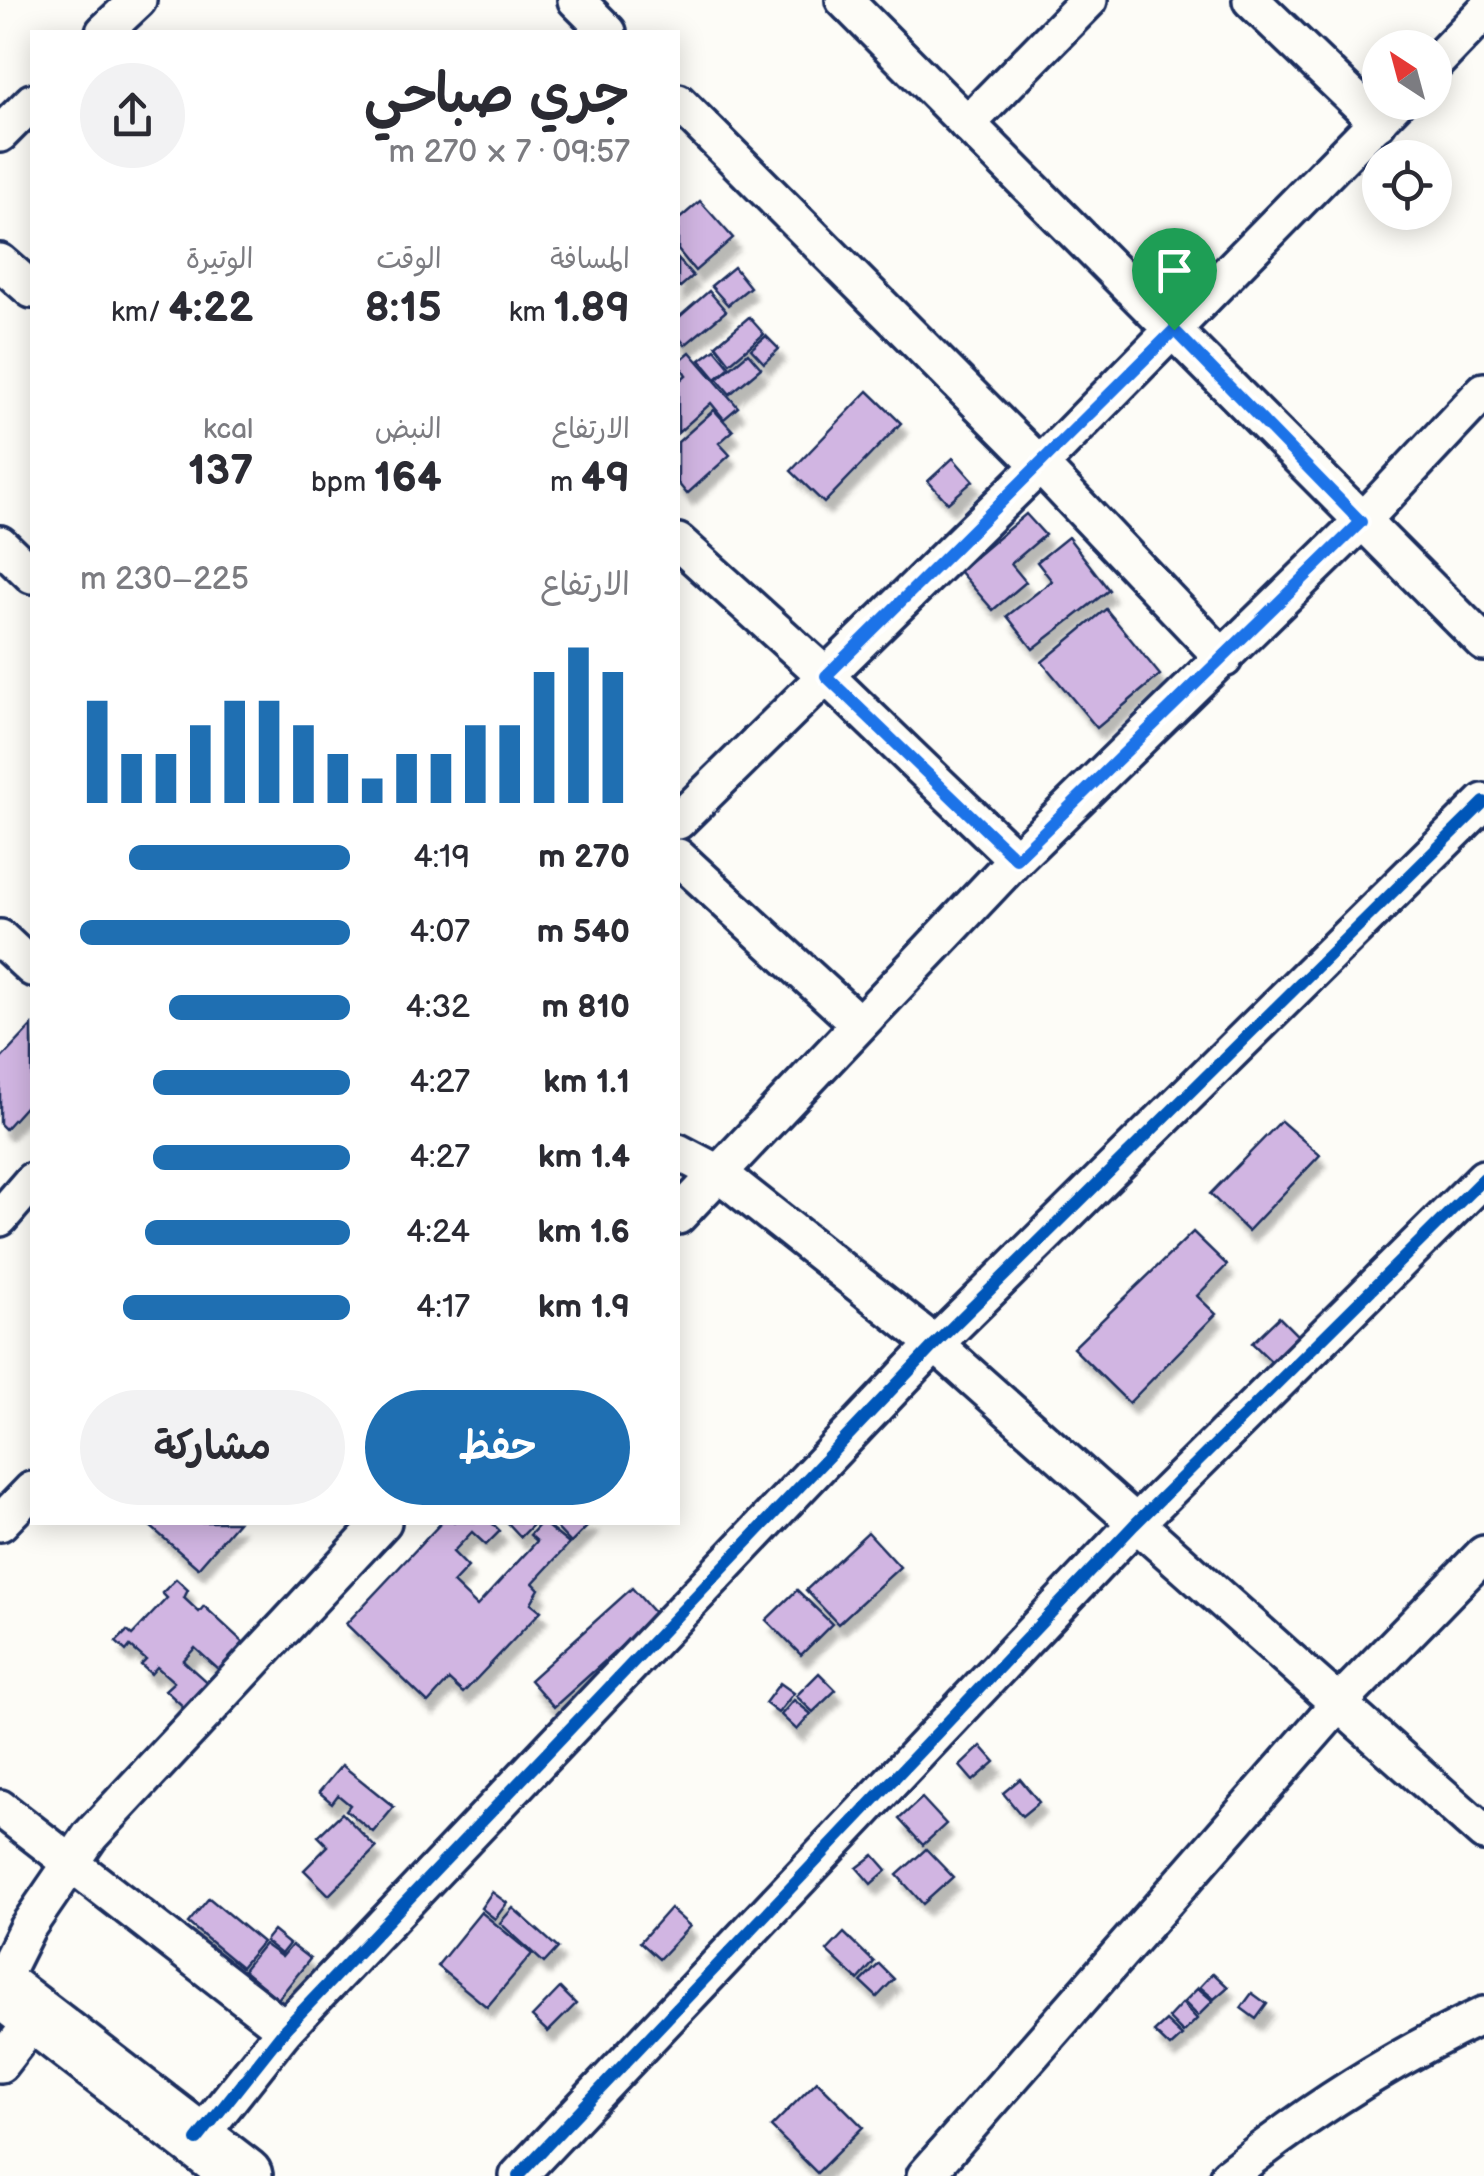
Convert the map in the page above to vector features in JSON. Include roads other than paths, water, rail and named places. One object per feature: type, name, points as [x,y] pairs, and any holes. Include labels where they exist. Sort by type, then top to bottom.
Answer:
[{"type":"highway","points":[[12,1995],[244,2176]]},
{"type":"street","points":[[576,0],[606,30]]},
{"type":"street","points":[[844,0],[1484,643]]},
{"type":"street","points":[[967,124],[1089,0]]},
{"type":"street","points":[[1251,0],[1362,91]]},
{"type":"street","points":[[1452,45],[1484,12]]},
{"type":"street","points":[[0,134],[30,104]]},
{"type":"street","points":[[680,104],[1040,466],[1224,659]]},
{"type":"street","points":[[680,819],[1040,466],[1379,120]]},
{"type":"street","points":[[0,262],[30,288]]},
{"type":"street","points":[[680,1214],[1016,859],[1361,522],[1484,390]]},
{"type":"street","points":[[0,544],[30,573]]},
{"type":"street","points":[[680,544],[826,676],[1016,859]]},
{"type":"street","points":[[197,2140],[285,2029],[935,1344],[1484,802]]},
{"type":"street","points":[[680,860],[858,1023]]},
{"type":"street","points":[[0,938],[30,966]]},
{"type":"street","points":[[680,1153],[720,1174],[935,1344],[1484,1833]]},
{"type":"street","points":[[518,2176],[1134,1525],[1484,1178]]},
{"type":"street","points":[[0,1218],[30,1183]]},
{"type":"street","points":[[0,1523],[30,1492]]},
{"type":"street","points":[[0,2064],[28,1928],[72,1861],[380,1525]]},
{"type":"street","points":[[925,2176],[1339,1702],[1484,1554]]},
{"type":"street","points":[[0,1808],[285,2029]]},
{"type":"street","points":[[1228,2176],[1295,2122],[1425,2042],[1484,2015]]}]
